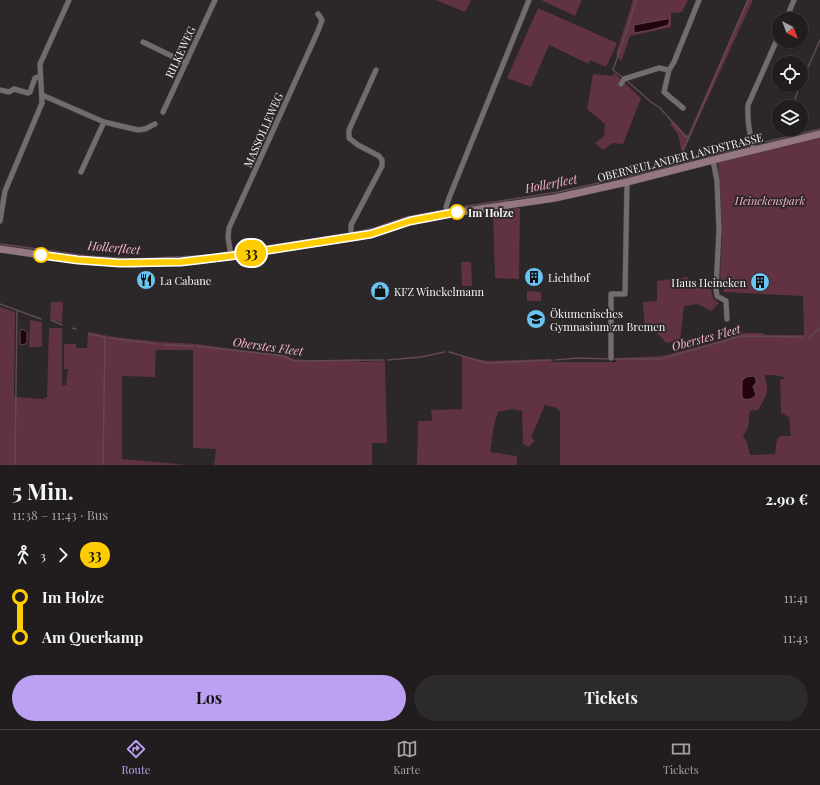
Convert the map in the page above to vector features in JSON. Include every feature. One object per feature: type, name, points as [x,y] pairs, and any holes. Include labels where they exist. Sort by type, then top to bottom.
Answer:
[{"type":"street","points":[[0,221],[5,191],[42,103],[40,64],[70,0]]},
{"type":"street","name":"RILKEWEG","points":[[163,112],[214,0]]},
{"type":"street","points":[[447,210],[449,198],[529,0]]},
{"type":"street","points":[[683,108],[664,92],[669,70],[674,62],[699,0]]},
{"type":"street","points":[[789,12],[794,0]]},
{"type":"street","name":"MASSOLLEWEG","points":[[231,256],[228,237],[229,228],[318,31],[322,20],[318,14]]},
{"type":"street","points":[[142,42],[186,62]]},
{"type":"street","points":[[754,151],[748,130],[748,105],[773,48]]},
{"type":"street","points":[[621,84],[624,79],[637,74],[659,68],[669,70]]},
{"type":"street","points":[[351,238],[351,225],[382,166],[380,156],[358,145],[349,138],[349,130],[376,70]]},
{"type":"street","points":[[0,90],[9,92],[14,89],[28,93],[30,92],[35,78],[40,76]]},
{"type":"street","points":[[42,95],[104,122],[138,130],[145,129],[155,124]]},
{"type":"street","points":[[81,172],[104,122]]},
{"type":"street","name":"OBERNEULANDER LANDSTRASSE","points":[[0,249],[78,260],[133,264],[181,262],[231,256],[371,234],[447,210],[555,198],[627,182],[820,134]]},
{"type":"street","points":[[713,160],[717,181],[719,230],[716,289],[717,296],[726,302],[727,319]]},
{"type":"street","points":[[611,358],[611,294],[625,294],[627,182]]},
{"type":"green space","points":[[436,0],[471,0],[465,12]]},
{"type":"green space","points":[[541,0],[582,0],[575,16]]},
{"type":"green space","points":[[633,0],[688,0],[682,12],[671,13],[671,27],[630,36],[621,62],[616,54]],"holes":[[[670,19],[668,25],[634,32],[634,25]]]},
{"type":"green space","points":[[747,0],[753,0],[684,150],[687,161],[684,162],[678,134],[670,124],[673,121],[685,134],[688,135]]},
{"type":"green space","points":[[538,8],[617,43],[606,67],[590,60],[589,64],[549,45],[531,87],[507,78]]},
{"type":"green space","points":[[614,73],[641,98],[623,144],[613,143],[603,150],[595,143],[604,136],[605,124],[587,109],[593,74],[612,76]]},
{"type":"green space","name":"Heinekenspark","points":[[820,136],[820,465],[560,465],[560,411],[556,408],[545,405],[531,437],[535,440],[529,447],[523,444],[522,411],[513,409],[498,412],[494,425],[490,452],[517,456],[517,465],[417,465],[418,421],[432,421],[431,410],[462,409],[462,356],[488,361],[551,359],[553,362],[616,362],[617,358],[663,356],[730,338],[730,333],[804,335],[803,296],[724,292],[720,275],[722,233],[718,162]],"holes":[[[765,375],[775,375],[786,378],[780,380],[781,413],[789,417],[791,436],[780,436],[777,439],[775,454],[750,455],[747,442],[743,436],[748,428],[750,411],[758,410],[766,396],[767,390]]]},
{"type":"green space","points":[[520,208],[519,279],[495,278],[493,211]]},
{"type":"green space","points":[[461,262],[471,262],[472,286],[462,286]]},
{"type":"green space","points":[[688,277],[689,287],[711,289],[713,298],[719,303],[711,311],[698,304],[684,306],[680,340],[666,343],[657,333],[645,332],[643,302],[657,301],[657,281]]},
{"type":"green space","points":[[527,291],[541,292],[541,301],[527,301]]},
{"type":"green space","points":[[51,302],[63,302],[62,323],[50,319]]},
{"type":"green space","points":[[0,307],[15,312],[14,397],[43,399],[47,397],[49,328],[62,328],[62,385],[66,385],[68,369],[64,369],[64,344],[76,344],[76,348],[87,348],[88,332],[114,337],[197,344],[286,355],[294,359],[313,361],[358,359],[360,362],[385,361],[387,443],[372,443],[372,465],[214,465],[216,449],[193,448],[193,350],[156,350],[155,377],[122,376],[122,459],[188,465],[0,465]]},
{"type":"green space","points":[[30,320],[42,322],[42,346],[29,347]]},
{"type":"shaded area","points":[[670,19],[668,25],[634,33],[634,25]]},
{"type":"shaded area","points":[[22,329],[27,332],[27,343],[23,345],[20,344],[20,330]]},
{"type":"shaded area","points":[[754,376],[756,383],[753,386],[756,395],[750,399],[744,399],[742,397],[742,381],[746,377]]},
{"type":"waterway","points":[[623,78],[613,70],[636,0]]},
{"type":"waterway","points":[[686,161],[683,151],[748,0]]},
{"type":"waterway","points":[[808,67],[820,40]]},
{"type":"waterway","points":[[626,80],[660,108],[685,136],[689,137]]},
{"type":"waterway","points":[[795,100],[798,92]]},
{"type":"waterway","name":"Hollerfleet","points":[[757,144],[820,129]]},
{"type":"waterway","name":"Hollerfleet","points":[[448,209],[558,192],[749,147]]},
{"type":"waterway","name":"Hollerfleet","points":[[355,232],[374,228],[406,217],[444,210]]},
{"type":"waterway","name":"Hollerfleet","points":[[234,251],[344,234]]},
{"type":"waterway","name":"Hollerfleet","points":[[1,244],[88,256],[135,259],[213,255],[226,252]]},
{"type":"waterway","name":"Oberstes Fleet","points":[[0,304],[41,319]]},
{"type":"waterway","points":[[15,465],[17,310]]},
{"type":"waterway","name":"Oberstes Fleet","points":[[51,320],[62,325]]},
{"type":"waterway","name":"Oberstes Fleet","points":[[72,328],[76,329]]},
{"type":"waterway","name":"Oberstes Fleet","points":[[809,337],[820,328]]},
{"type":"waterway","name":"Oberstes Fleet","points":[[89,334],[104,337]]},
{"type":"waterway","name":"Oberstes Fleet","points":[[614,359],[661,359],[741,336],[802,337]]},
{"type":"waterway","points":[[103,465],[105,337]]},
{"type":"waterway","name":"Oberstes Fleet","points":[[110,338],[157,344]]},
{"type":"waterway","name":"Oberstes Fleet","points":[[163,345],[193,346]]},
{"type":"waterway","name":"Oberstes Fleet","points":[[197,346],[284,356],[293,361],[384,360]]},
{"type":"waterway","name":"Oberstes Fleet","points":[[388,360],[421,357],[445,352]]},
{"type":"waterway","name":"Oberstes Fleet","points":[[449,352],[487,363],[550,360]]},
{"type":"waterway","name":"Oberstes Fleet","points":[[555,360],[577,358],[609,359]]},
{"type":"bus line","name":"33","points":[[41,255],[78,260],[133,264],[196,261],[371,234],[410,221],[457,212]]},
{"type":"place","name":"Im Holze","points":[[457,212]]},
{"type":"place","name":"Lichthof","points":[[534,277]]},
{"type":"place","name":"La Cabane","points":[[146,280]]},
{"type":"place","name":"Haus Heineken","points":[[760,282]]},
{"type":"place","name":"KFZ Winckelmann","points":[[380,291]]},
{"type":"place","name":"Ökumenisches Gymnasium zu Bremen","points":[[536,319]]}]
